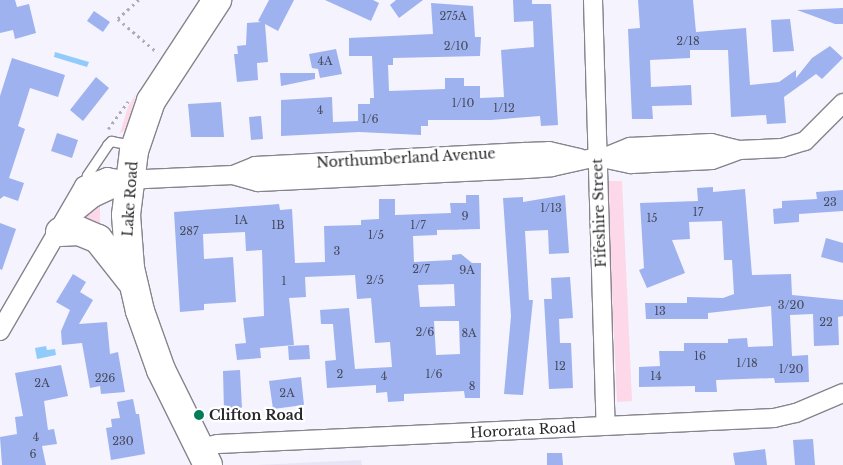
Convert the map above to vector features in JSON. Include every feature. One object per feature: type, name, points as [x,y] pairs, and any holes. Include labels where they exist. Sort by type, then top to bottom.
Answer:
[{"type":"main road","name":"Lake Road","points":[[204,457],[161,370],[133,284],[127,243],[129,181],[136,146],[161,84],[217,0]]},
{"type":"main road","points":[[63,226],[98,239],[133,284]]},
{"type":"street","name":"Fifeshire Street","points":[[593,0],[594,157],[606,426]]},
{"type":"street","points":[[594,157],[631,164],[712,160],[740,150],[782,148],[805,141],[843,103]]},
{"type":"street","name":"Northumberland Avenue","points":[[129,181],[233,175],[258,182],[295,172],[526,160],[552,167],[594,157]]},
{"type":"street","points":[[0,332],[63,226],[70,206],[84,186],[107,177],[129,181]]},
{"type":"street","points":[[63,226],[93,198],[129,181]]},
{"type":"street","name":"Hororata Road","points":[[204,457],[218,444],[774,418],[796,413],[843,393]]},
{"type":"lane","points":[[84,186],[87,175],[111,141],[136,146]]},
{"type":"path","points":[[139,0],[118,19],[159,54]]},
{"type":"shaded area","points":[[136,94],[126,130],[120,133],[128,107]]},
{"type":"shaded area","points":[[607,181],[622,181],[632,401],[617,402]]},
{"type":"shaded area","points":[[100,202],[100,229],[85,222],[83,215]]},
{"type":"shaded area","points":[[361,460],[362,465],[257,465]]},
{"type":"water","points":[[55,52],[89,62],[87,67],[54,57]]},
{"type":"water","points":[[46,346],[47,350],[55,349],[56,355],[37,359],[35,348]]},
{"type":"building","points":[[0,0],[15,0],[17,7],[29,4],[36,33],[15,39],[13,30],[0,33]]},
{"type":"building","points":[[269,0],[294,0],[278,31],[265,24],[268,62],[257,63],[258,80],[237,82],[234,54],[238,54],[237,46],[246,45],[247,23],[261,22],[258,21]]},
{"type":"building","points":[[325,0],[373,0],[379,3],[371,21]]},
{"type":"building","points":[[396,0],[423,0],[399,18],[390,5]]},
{"type":"building","points":[[513,0],[532,0],[532,4],[551,4],[558,125],[541,126],[540,116],[491,120],[428,120],[428,126],[421,126],[421,135],[359,132],[281,136],[281,100],[332,97],[333,122],[358,121],[358,104],[370,104],[370,98],[374,98],[372,56],[349,56],[349,38],[433,34],[431,3],[473,6],[475,37],[481,37],[480,56],[393,58],[393,65],[388,65],[389,91],[445,89],[445,78],[464,78],[464,86],[480,86],[480,98],[504,97],[501,50],[534,47],[533,21],[514,22]]},
{"type":"building","points":[[638,0],[693,0],[696,32],[746,28],[750,85],[779,82],[796,70],[796,78],[812,58],[830,46],[843,58],[822,79],[816,74],[784,97],[786,123],[767,124],[766,115],[731,117],[728,50],[690,50],[690,58],[650,60],[651,87],[691,85],[692,105],[652,106],[653,119],[632,119],[628,29],[640,28]]},
{"type":"building","points":[[843,8],[843,24],[835,24],[797,10]]},
{"type":"building","points":[[94,11],[110,22],[103,32],[87,21]]},
{"type":"building","points":[[790,19],[794,51],[773,52],[771,20]]},
{"type":"building","points":[[336,49],[342,74],[320,78],[318,69],[312,68],[309,54]]},
{"type":"building","points":[[12,58],[65,75],[58,97],[30,88],[18,126],[25,129],[9,178],[24,183],[18,201],[4,196],[0,199],[0,96]]},
{"type":"building","points":[[280,73],[315,73],[315,79],[281,86]]},
{"type":"building","points":[[96,77],[109,88],[83,121],[70,110]]},
{"type":"building","points":[[221,102],[224,137],[191,137],[188,104]]},
{"type":"building","points":[[261,116],[263,139],[251,140],[249,117]]},
{"type":"building","points":[[57,133],[78,140],[72,158],[51,151]]},
{"type":"building","points":[[713,187],[713,192],[745,189],[752,275],[791,274],[792,295],[843,300],[843,316],[838,317],[839,345],[814,346],[813,314],[790,315],[792,356],[808,355],[809,382],[775,383],[774,378],[716,380],[717,392],[695,392],[695,386],[639,387],[639,367],[660,366],[659,351],[684,351],[684,343],[728,343],[728,339],[747,338],[748,347],[773,346],[771,306],[708,313],[708,319],[646,319],[645,303],[687,303],[687,297],[723,298],[734,294],[732,260],[724,260],[722,221],[689,222],[690,239],[672,240],[685,273],[647,288],[639,270],[644,268],[640,203],[698,201],[697,188]]},
{"type":"building","points":[[843,190],[843,211],[799,214],[799,222],[774,224],[773,209],[782,208],[782,201],[817,199],[816,192]]},
{"type":"building","points":[[466,195],[479,195],[480,229],[437,230],[437,235],[413,236],[414,262],[452,260],[452,255],[461,254],[472,263],[481,263],[480,398],[465,398],[464,391],[404,394],[404,401],[388,402],[387,392],[376,393],[376,385],[327,388],[325,361],[336,360],[333,324],[321,324],[320,310],[349,308],[355,369],[392,367],[390,342],[375,343],[371,298],[357,299],[355,275],[305,277],[306,297],[289,298],[294,345],[260,348],[261,358],[237,360],[235,344],[246,343],[243,318],[264,316],[262,250],[246,251],[245,232],[203,234],[204,259],[233,257],[236,302],[204,304],[204,310],[180,312],[174,212],[279,204],[280,210],[292,209],[295,263],[325,262],[324,226],[361,225],[361,220],[379,219],[379,199],[395,199],[395,215],[451,213],[450,203],[466,203]],"holes":[[[454,284],[455,306],[420,307],[418,285]],[[434,321],[459,321],[460,354],[436,355]]]},
{"type":"building","points":[[565,195],[569,253],[549,254],[548,230],[525,231],[529,300],[533,300],[523,395],[504,394],[511,316],[503,198],[523,197],[523,202]]},
{"type":"building","points":[[0,223],[16,229],[2,270],[0,269]]},
{"type":"building","points":[[826,238],[843,243],[843,263],[821,257]]},
{"type":"building","points":[[73,274],[86,282],[80,292],[93,300],[79,324],[107,322],[110,354],[118,352],[125,392],[101,394],[100,386],[90,388],[82,343],[62,345],[61,331],[70,310],[56,302]]},
{"type":"building","points":[[570,277],[573,318],[559,319],[560,343],[571,343],[573,388],[549,389],[544,299],[552,299],[551,278]]},
{"type":"building","points":[[309,345],[310,359],[289,360],[288,346]]},
{"type":"building","points":[[61,365],[68,396],[44,401],[48,430],[54,429],[57,444],[42,446],[46,465],[2,465],[0,437],[17,434],[15,417],[23,416],[15,373]]},
{"type":"building","points":[[240,370],[242,409],[224,410],[223,371]]},
{"type":"building","points":[[301,377],[304,405],[273,409],[269,381]]},
{"type":"building","points":[[133,399],[136,414],[139,414],[145,454],[111,460],[106,428],[112,427],[111,419],[120,418],[117,402]]},
{"type":"building","points":[[813,439],[815,465],[795,465],[793,440]]},
{"type":"building","points":[[765,449],[767,465],[735,465],[733,453]]},
{"type":"building","points":[[547,453],[562,453],[563,465],[547,465]]},
{"type":"place","name":"Clifton Road","points":[[199,415]]}]
